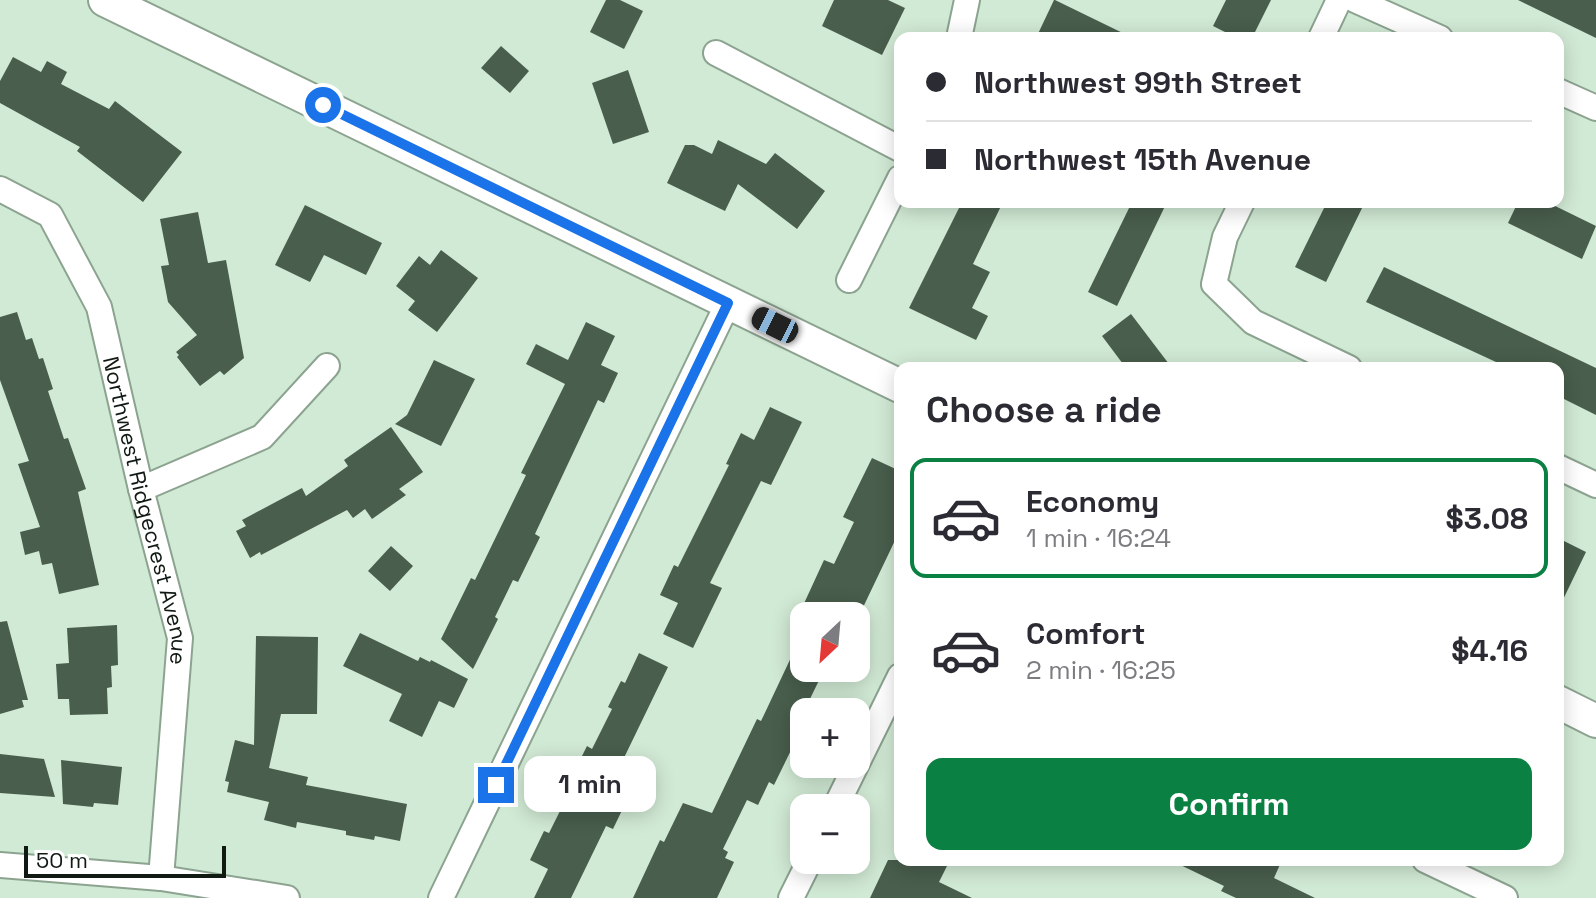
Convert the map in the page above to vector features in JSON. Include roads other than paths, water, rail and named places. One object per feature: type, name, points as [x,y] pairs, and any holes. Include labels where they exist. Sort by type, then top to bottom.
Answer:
[{"type":"main road","points":[[105,0],[894,383]]},
{"type":"main road","points":[[1564,704],[1593,713]]},
{"type":"street","points":[[960,32],[967,0]]},
{"type":"street","points":[[1324,32],[1339,0]]},
{"type":"street","points":[[1355,0],[1427,32]]},
{"type":"street","points":[[716,53],[894,146]]},
{"type":"street","points":[[1564,94],[1596,108]]},
{"type":"street","name":"Northwest Ridgecrest Avenue","points":[[0,189],[50,215],[99,307],[141,489],[180,638],[161,878]]},
{"type":"street","points":[[849,280],[894,190]]},
{"type":"street","points":[[1239,208],[1225,237],[1214,284],[1253,322],[1336,362]]},
{"type":"street","points":[[441,898],[728,303]]},
{"type":"street","points":[[141,489],[262,437],[327,366]]},
{"type":"street","points":[[1564,470],[1596,485]]},
{"type":"street","points":[[842,794],[894,688]]},
{"type":"street","points":[[0,865],[161,878],[287,898]]},
{"type":"street","points":[[1438,866],[1505,898]]},
{"type":"street","points":[[791,898],[803,874]]}]
